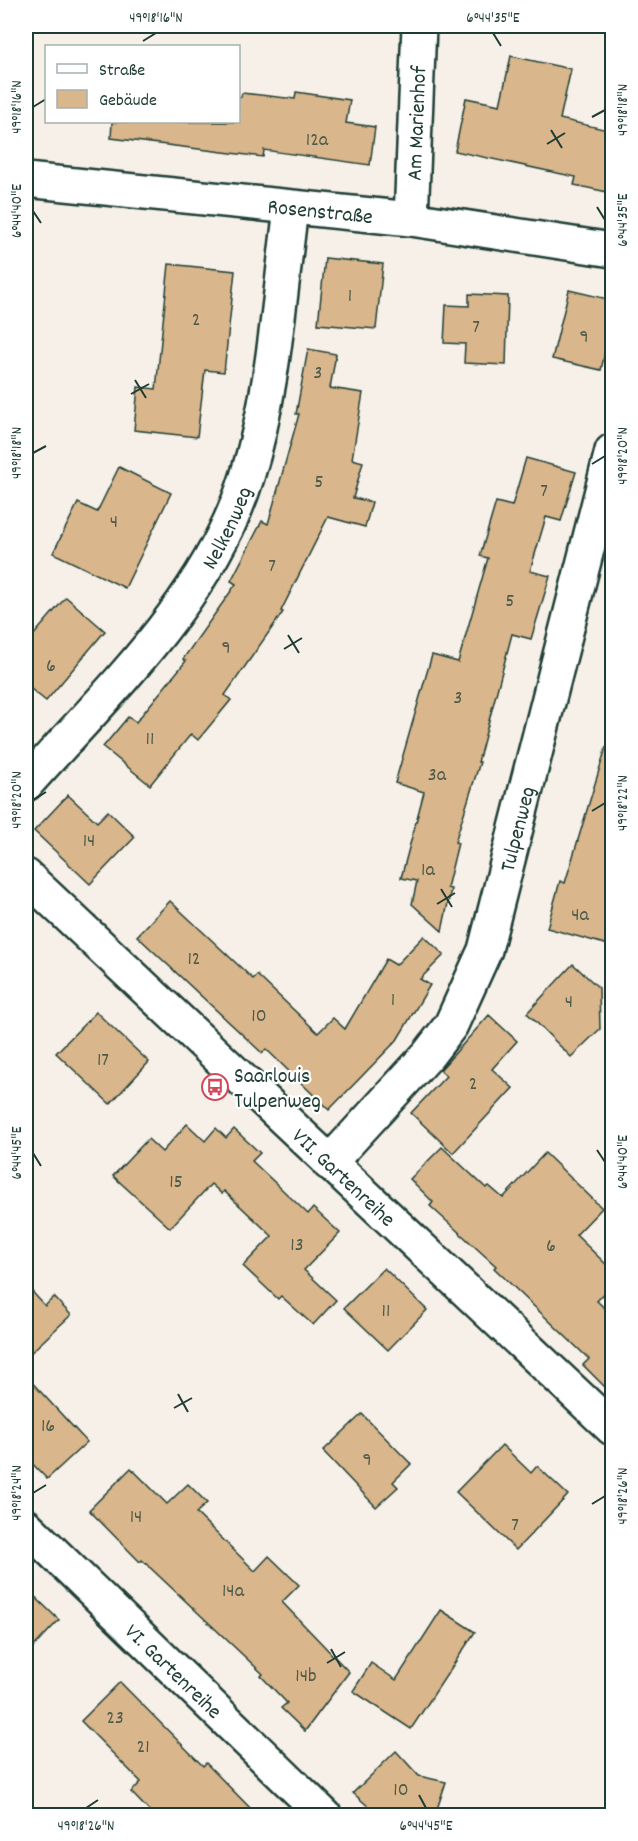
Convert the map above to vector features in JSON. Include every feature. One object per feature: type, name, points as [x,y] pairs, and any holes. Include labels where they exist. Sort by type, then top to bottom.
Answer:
[{"type":"street","name":"Am Marienhof","points":[[411,219],[419,26]]},
{"type":"street","name":"Rosenstraße","points":[[26,180],[291,209],[411,219],[612,250]]},
{"type":"street","name":"Nelkenweg","points":[[26,784],[141,654],[181,604],[194,587],[223,534],[246,480],[263,421],[291,209]]},
{"type":"street","name":"Tulpenweg","points":[[329,1162],[428,1055],[451,1025],[485,950],[612,451]]},
{"type":"street","name":"VII. Gartenreihe","points":[[26,876],[612,1428]]},
{"type":"street","name":"VI. Gartenreihe","points":[[26,1526],[325,1815]]},
{"type":"building","points":[[511,56],[571,69],[560,119],[612,131],[612,193],[574,185],[576,177],[455,151],[466,98],[500,105]]},
{"type":"building","points":[[296,92],[350,100],[346,123],[375,127],[370,165],[264,150],[263,157],[111,138],[112,123],[240,123],[242,93],[295,99]]},
{"type":"building","points":[[325,258],[383,264],[376,329],[318,324]]},
{"type":"building","points":[[169,264],[235,271],[224,372],[205,370],[197,437],[134,430],[138,387],[156,389]]},
{"type":"building","points":[[569,290],[612,300],[612,321],[601,370],[552,359]]},
{"type":"building","points":[[469,294],[508,296],[506,365],[464,363],[465,344],[444,343],[446,305],[469,306]]},
{"type":"building","points":[[308,349],[336,354],[330,388],[363,393],[352,459],[363,462],[353,498],[372,502],[365,527],[328,517],[281,611],[283,612],[225,695],[231,700],[198,740],[191,734],[150,785],[103,747],[128,717],[136,722],[186,661],[183,659],[236,584],[231,581],[262,521],[268,524],[299,414],[296,414]]},
{"type":"building","points":[[526,458],[576,472],[561,521],[546,517],[530,571],[550,576],[531,639],[512,634],[478,762],[480,762],[455,842],[458,843],[447,888],[451,889],[442,931],[412,904],[417,881],[401,878],[424,792],[395,783],[432,655],[458,662],[488,558],[480,556],[496,502],[512,506]]},
{"type":"building","points":[[119,467],[171,493],[125,588],[53,553],[78,503],[97,512]]},
{"type":"building","points":[[66,597],[105,631],[46,701],[26,685],[26,644]]},
{"type":"building","points":[[606,747],[612,748],[612,946],[547,928],[560,881],[565,883]]},
{"type":"building","points":[[68,795],[97,822],[108,811],[135,837],[90,884],[34,831]]},
{"type":"building","points":[[170,901],[253,979],[257,975],[318,1033],[333,1018],[345,1029],[386,959],[396,965],[424,936],[444,955],[420,979],[430,985],[397,1040],[329,1110],[266,1049],[262,1053],[137,936]]},
{"type":"building","points":[[573,964],[599,988],[600,1029],[571,1057],[527,1013]]},
{"type":"building","points":[[96,1012],[149,1062],[110,1104],[56,1053]]},
{"type":"building","points":[[489,1015],[517,1041],[492,1069],[513,1088],[453,1153],[411,1113],[446,1076],[440,1070]]},
{"type":"building","points":[[187,1124],[205,1141],[216,1128],[226,1138],[234,1129],[260,1153],[252,1161],[308,1214],[313,1208],[340,1233],[304,1270],[336,1300],[313,1325],[281,1296],[278,1299],[243,1266],[272,1236],[224,1191],[222,1194],[211,1184],[170,1228],[113,1176],[148,1139],[162,1152]]},
{"type":"building","points":[[442,1147],[486,1188],[489,1186],[503,1198],[545,1153],[602,1208],[576,1235],[612,1270],[612,1285],[597,1301],[612,1315],[612,1394],[583,1365],[589,1359],[494,1268],[496,1266],[430,1206],[433,1202],[410,1179]]},
{"type":"building","points":[[384,1268],[427,1310],[388,1350],[344,1308]]},
{"type":"building","points":[[26,1285],[45,1306],[54,1297],[71,1315],[26,1357]]},
{"type":"building","points":[[26,1376],[87,1442],[47,1479],[26,1457]]},
{"type":"building","points":[[362,1414],[411,1464],[393,1482],[398,1487],[376,1507],[323,1451]]},
{"type":"building","points":[[502,1445],[531,1473],[537,1466],[568,1495],[516,1550],[456,1492]]},
{"type":"building","points":[[131,1468],[167,1504],[188,1484],[207,1503],[196,1513],[255,1571],[269,1556],[299,1585],[282,1602],[349,1672],[305,1731],[281,1708],[287,1703],[261,1676],[263,1674],[142,1560],[140,1562],[89,1510]]},
{"type":"building","points":[[26,1588],[59,1620],[26,1655]]},
{"type":"building","points":[[441,1610],[475,1632],[411,1729],[353,1691],[371,1663],[396,1680]]},
{"type":"building","points":[[120,1682],[203,1766],[206,1763],[257,1815],[153,1815],[131,1792],[141,1782],[81,1721]]},
{"type":"building","points":[[396,1751],[419,1776],[446,1782],[435,1815],[378,1815],[353,1793]]},
{"type":"place","name":"Saarlouis Tulpenweg","points":[[215,1087]]}]
